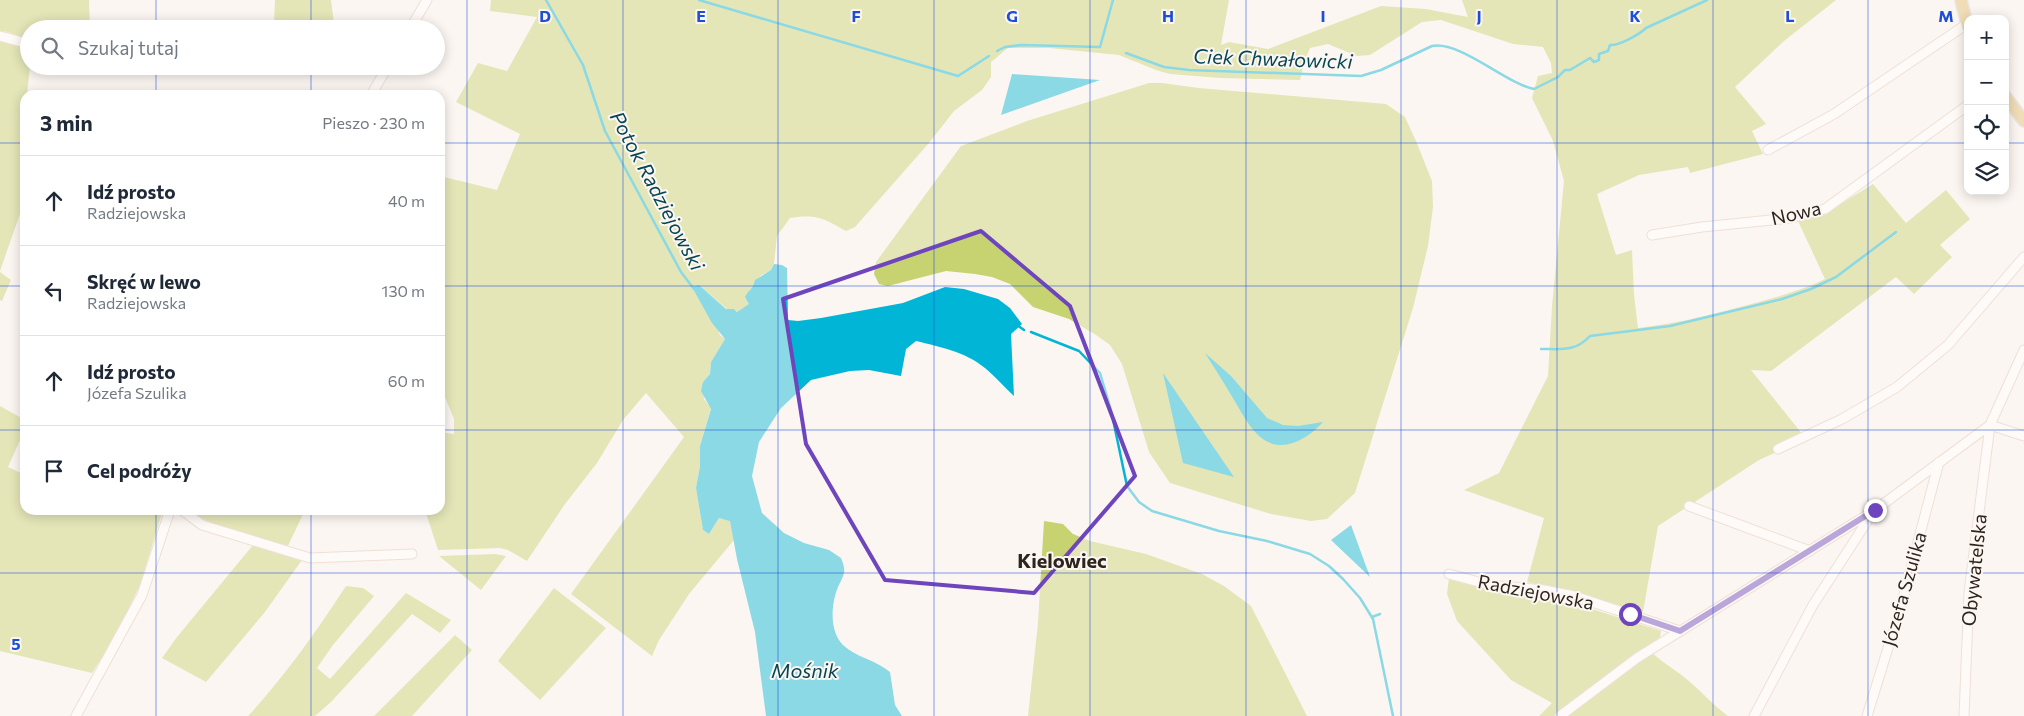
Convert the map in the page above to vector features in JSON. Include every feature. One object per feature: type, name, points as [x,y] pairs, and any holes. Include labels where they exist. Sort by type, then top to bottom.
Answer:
[{"type":"main road","points":[[1961,0],[1964,15]]},
{"type":"main road","points":[[2009,101],[2024,121]]},
{"type":"street","points":[[415,20],[427,0]]},
{"type":"street","points":[[1768,150],[1834,114],[1964,28]]},
{"type":"street","points":[[0,36],[20,42]]},
{"type":"street","points":[[374,90],[383,75]]},
{"type":"street","name":"Nowa","points":[[1652,235],[1702,227],[1791,218],[1825,209],[1964,108]]},
{"type":"street","points":[[1778,449],[1842,419],[1897,387],[1948,345],[2024,257]]},
{"type":"street","points":[[1560,716],[1637,658],[1875,510],[1990,425],[2024,350]]},
{"type":"street","points":[[1990,425],[2024,436]]},
{"type":"street","name":"Obywatelska","points":[[1964,716],[1969,592],[1990,425]]},
{"type":"street","name":"Józefa Szulika","points":[[1867,716],[1901,606],[1939,462]]},
{"type":"street","points":[[1689,506],[1810,551]]},
{"type":"street","points":[[1754,716],[1813,605],[1875,510]]},
{"type":"street","points":[[76,716],[142,596],[168,515]]},
{"type":"street","points":[[189,515],[202,525],[310,558],[412,554]]},
{"type":"street","name":"Radziejowska","points":[[1449,574],[1490,585],[1544,590],[1574,596],[1680,631]]},
{"type":"highlighted area","points":[[981,231],[1070,306],[1135,476],[1034,593],[885,580],[806,444],[783,299]]},
{"type":"green space","points":[[0,0],[89,0],[90,20],[20,20],[20,36],[4,31],[20,43],[20,75],[29,75],[28,90],[20,90],[20,214],[0,271]]},
{"type":"green space","points":[[275,0],[331,0],[334,20],[274,20]]},
{"type":"green space","points":[[491,0],[1229,0],[1221,45],[1229,42],[1268,49],[1381,6],[1426,9],[1468,17],[1462,0],[1836,0],[1784,41],[1735,87],[1766,124],[1752,131],[1763,154],[1690,173],[1688,167],[1639,175],[1597,194],[1616,255],[1632,250],[1638,328],[1740,307],[1773,298],[1825,279],[1798,221],[1826,213],[1873,184],[1906,223],[1946,190],[1970,219],[1940,245],[1952,257],[1914,294],[1896,277],[1771,371],[1751,370],[1803,435],[1779,451],[1759,460],[1658,526],[1643,612],[1527,582],[1544,518],[1464,490],[1499,473],[1548,376],[1552,306],[1564,181],[1553,141],[1532,98],[1538,76],[1552,73],[1551,63],[1543,47],[1513,44],[1441,20],[1422,22],[1370,55],[1357,56],[1328,44],[1310,48],[1300,80],[1220,78],[1170,74],[1119,55],[1049,48],[1008,48],[991,62],[991,77],[982,90],[954,111],[929,143],[855,227],[846,231],[820,218],[790,218],[777,236],[774,264],[771,270],[760,276],[750,292],[750,304],[737,312],[734,309],[727,309],[699,285],[720,335],[725,339],[711,362],[710,374],[703,382],[704,399],[711,408],[700,446],[700,466],[696,488],[703,530],[709,534],[719,518],[730,520],[734,540],[689,594],[659,640],[652,656],[571,594],[684,437],[646,393],[623,420],[597,463],[565,504],[527,561],[508,550],[500,548],[438,550],[427,515],[445,515],[445,433],[454,434],[454,419],[445,397],[445,177],[497,190],[520,134],[456,102],[478,63],[507,71],[537,17],[490,11]]},
{"type":"green space","points":[[1149,83],[1386,104],[1405,117],[1416,141],[1432,181],[1433,207],[1428,246],[1413,308],[1355,493],[1327,519],[1311,521],[1271,514],[1170,483],[1149,452],[1122,364],[1110,345],[1069,319],[1033,307],[1010,284],[992,277],[946,271],[888,286],[879,284],[874,274],[876,262],[961,146],[1027,121]]},
{"type":"green space","points":[[0,272],[11,280],[2,301],[0,300]]},
{"type":"green space","points":[[0,406],[20,417],[20,440],[8,467],[20,473],[20,515],[161,515],[140,585],[115,637],[92,673],[0,651]]},
{"type":"green space","points":[[197,515],[303,515],[287,548],[222,527]]},
{"type":"green space","points":[[1044,521],[1063,524],[1073,534],[1090,541],[1146,554],[1202,574],[1224,586],[1251,606],[1307,716],[1028,716],[1038,623]]},
{"type":"green space","points":[[253,545],[302,560],[265,612],[206,682],[162,658],[177,637]]},
{"type":"green space","points":[[495,554],[506,556],[481,590],[439,556]]},
{"type":"green space","points":[[1449,578],[1462,583],[1528,593],[1586,607],[1661,631],[1660,637],[1647,647],[1657,657],[1685,677],[1728,716],[1539,716],[1552,703],[1511,680],[1457,621],[1447,594]]},
{"type":"green space","points":[[346,586],[363,588],[374,596],[333,645],[317,668],[330,679],[406,593],[451,620],[440,633],[412,614],[331,702],[315,716],[248,716],[300,653]]},
{"type":"green space","points":[[554,588],[606,628],[540,700],[498,661]]},
{"type":"green space","points":[[455,635],[472,650],[412,716],[374,716]]},
{"type":"water","points":[[1012,74],[1100,80],[1001,115]]},
{"type":"water","name":"Mośnik","points":[[774,264],[787,268],[788,320],[798,321],[821,318],[903,303],[945,287],[964,289],[998,299],[1010,308],[1022,324],[1011,334],[1014,396],[978,362],[952,351],[916,341],[906,349],[901,376],[869,370],[850,371],[811,380],[781,408],[759,442],[752,476],[762,513],[784,533],[804,543],[829,550],[841,558],[844,573],[834,601],[833,625],[835,632],[838,639],[848,649],[890,672],[895,705],[902,716],[766,716],[755,632],[737,559],[730,521],[719,518],[709,534],[703,530],[696,488],[700,466],[700,446],[711,409],[701,391],[703,382],[710,374],[711,362],[725,339],[712,323],[692,287],[699,285],[726,309],[734,309],[737,312],[749,304],[745,297],[755,280],[771,270]]},
{"type":"water","points":[[1205,353],[1231,376],[1267,418],[1283,425],[1298,426],[1323,422],[1308,435],[1291,443],[1283,445],[1265,441],[1249,424]]},
{"type":"water","points":[[1163,373],[1234,477],[1183,463]]},
{"type":"water","points":[[1351,525],[1370,577],[1331,540]]},
{"type":"waterway","name":"Potok Radziejowski","points":[[546,0],[583,65],[605,131],[681,272],[694,289]]},
{"type":"waterway","name":"Ciek Chwałowicki","points":[[699,0],[958,76],[989,56]]},
{"type":"waterway","name":"Ciek Chwałowicki","points":[[997,51],[1005,47],[1021,45],[1100,47],[1113,0]]},
{"type":"waterway","name":"Ciek Chwałowicki","points":[[1126,53],[1164,67],[1189,70],[1361,76],[1381,70],[1432,46],[1444,46],[1469,56],[1510,79],[1534,89],[1558,77],[1565,70],[1570,70],[1590,58],[1594,62],[1599,60],[1599,54],[1608,51],[1610,45],[1624,42],[1646,28],[1707,0]]},
{"type":"waterway","points":[[1541,349],[1573,347],[1579,345],[1590,336],[1670,326],[1782,299],[1811,289],[1836,277],[1896,232]]},
{"type":"waterway","points":[[1017,325],[1024,330]]},
{"type":"waterway","points":[[1031,332],[1079,351],[1100,373],[1111,410],[1127,486],[1139,502],[1152,511],[1219,531],[1267,541],[1310,554],[1329,566],[1343,579],[1360,598],[1373,619],[1393,716]]},
{"type":"waterway","points":[[1372,617],[1380,614]]},
{"type":"district","name":"Kielowiec","points":[[1062,561]]},
{"type":"route","points":[[1630,614],[1680,631],[1875,510]]}]
